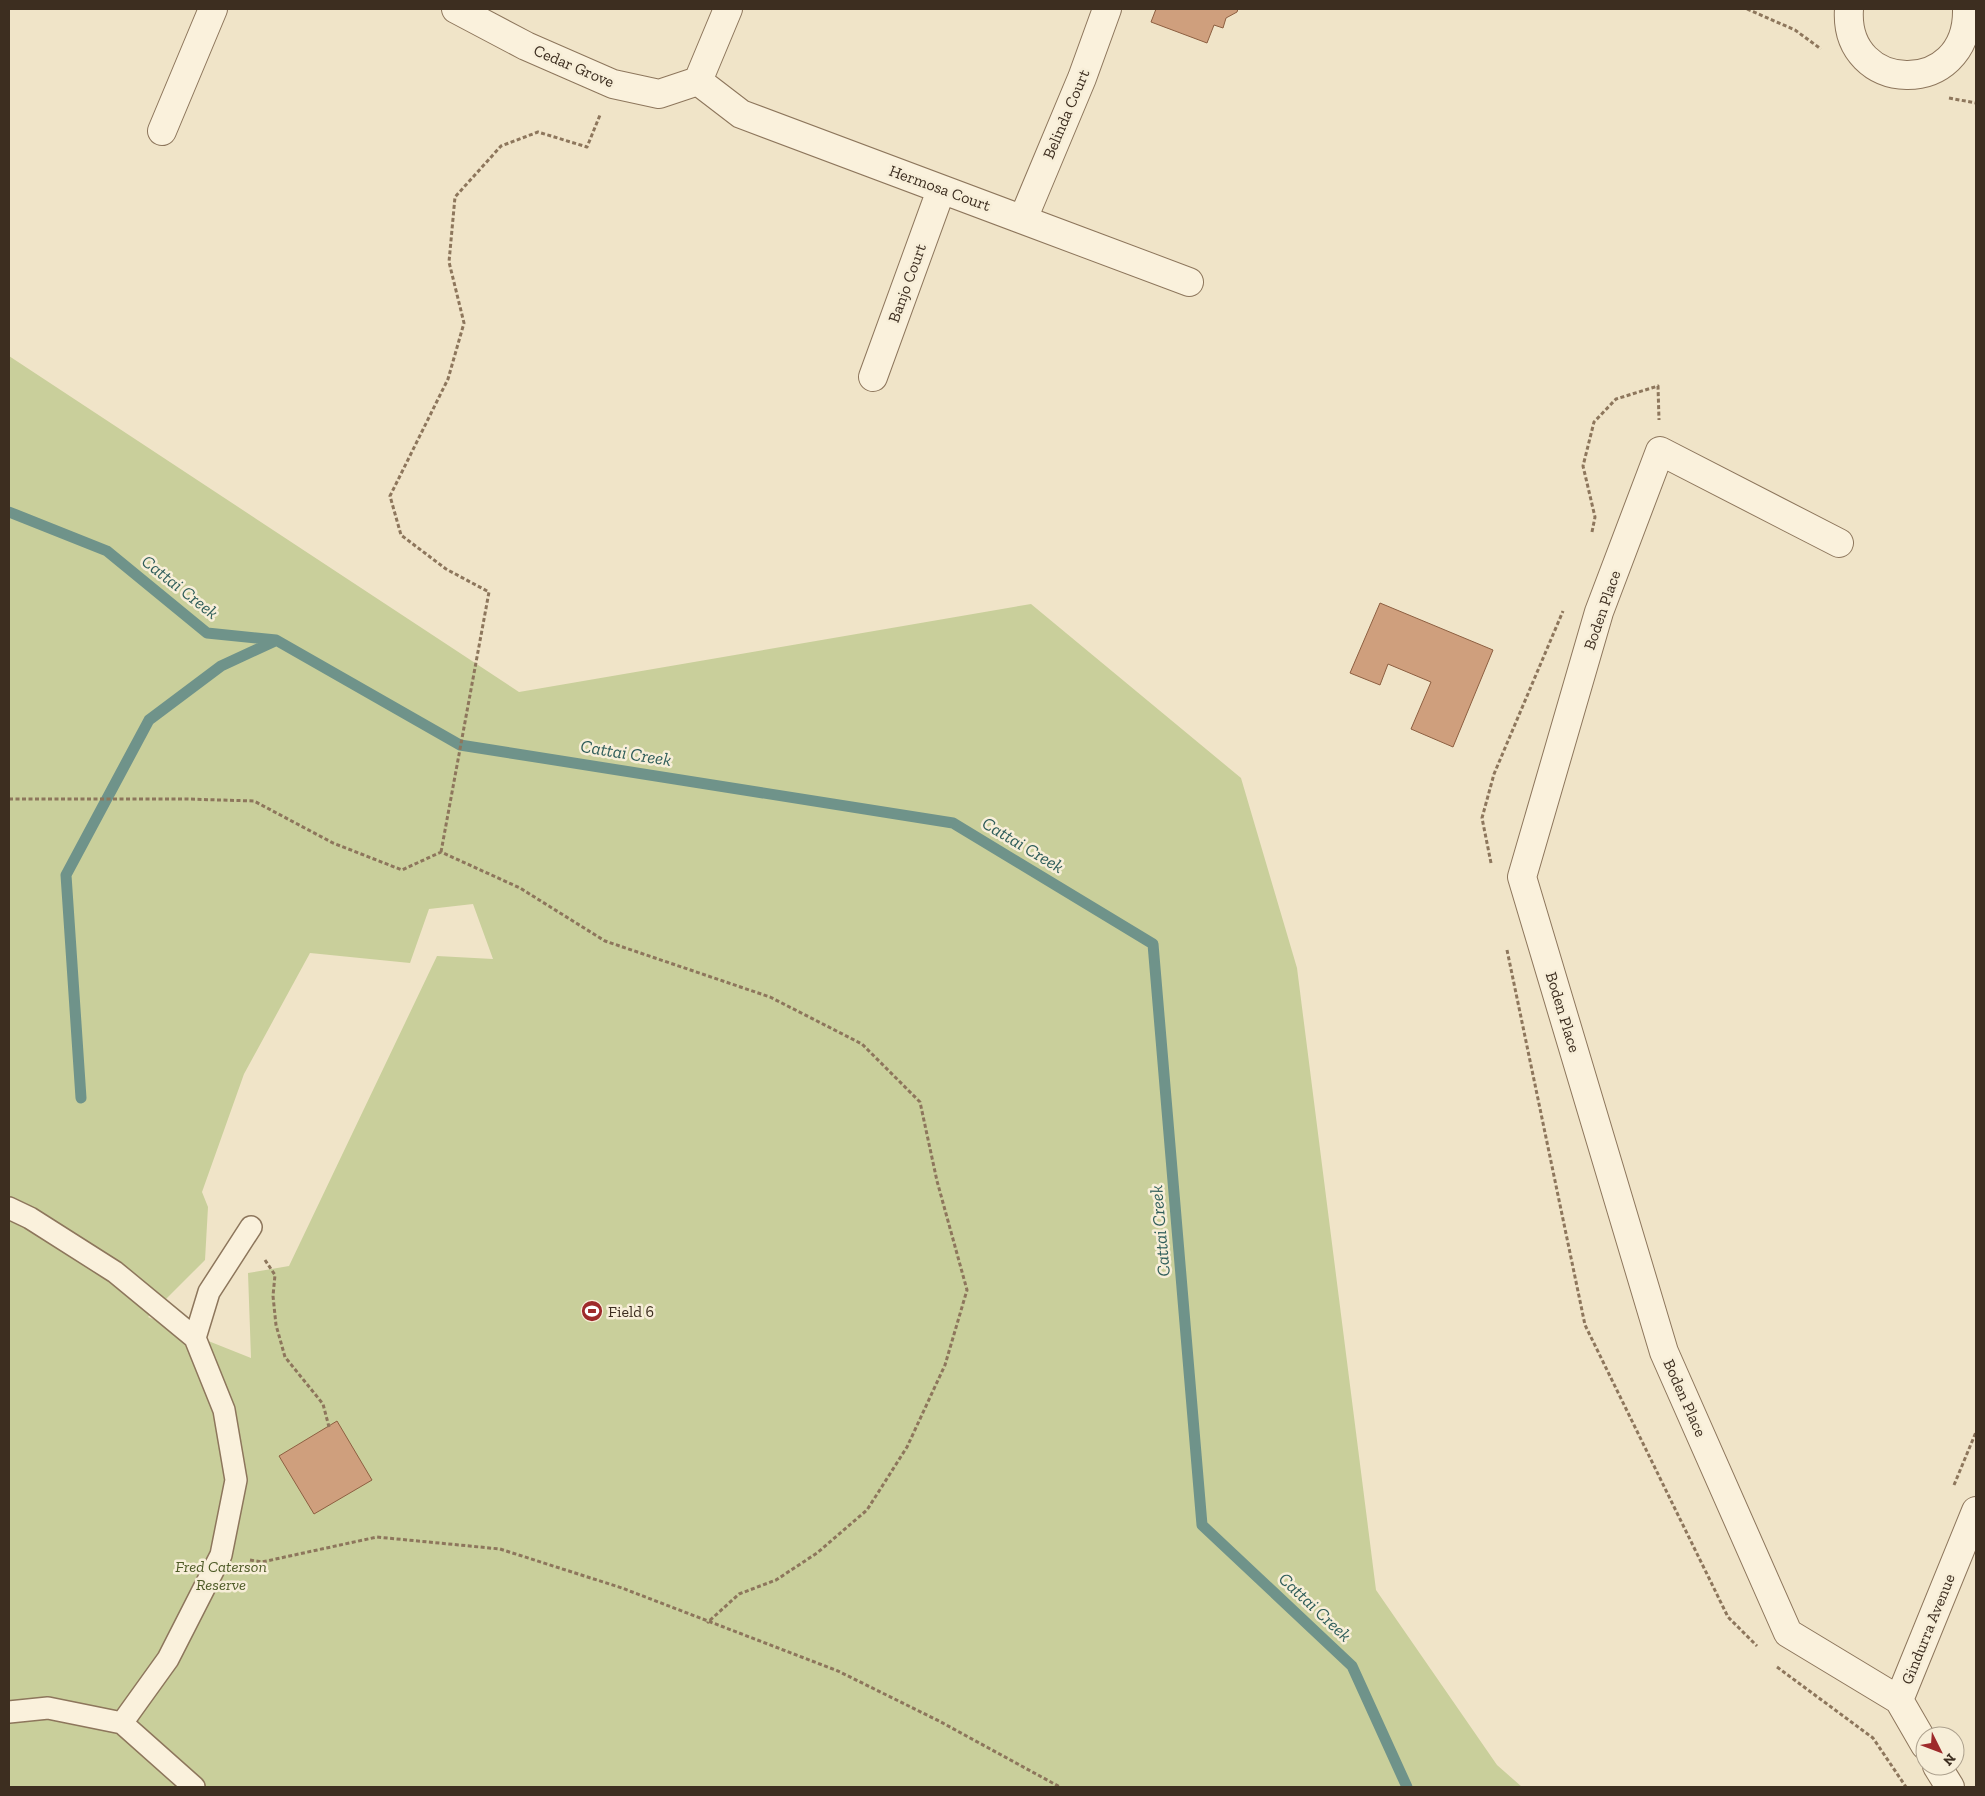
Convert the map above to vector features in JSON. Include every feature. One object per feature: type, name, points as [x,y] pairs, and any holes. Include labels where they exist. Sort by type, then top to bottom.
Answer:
[{"type":"street","points":[[162,131],[212,9]]},
{"type":"street","name":"Cedar Grove","points":[[456,9],[526,46],[613,84],[659,94],[698,81]]},
{"type":"street","points":[[698,81],[728,9]]},
{"type":"street","name":"Belinda Court","points":[[1023,219],[1082,78],[1107,9]]},
{"type":"street","points":[[1849,9],[1848,22],[1853,41],[1865,58],[1880,69],[1899,75],[1918,75],[1938,68],[1970,42],[1967,9]]},
{"type":"street","name":"Hermosa Court","points":[[698,81],[741,114],[1189,282]]},
{"type":"street","name":"Banjo Court","points":[[873,377],[941,190]]},
{"type":"street","name":"Boden Place","points":[[1838,543],[1660,451],[1599,612],[1522,877],[1664,1352],[1788,1633],[1899,1700]]},
{"type":"street","name":"Gindurra Avenue","points":[[1915,1728],[1899,1700],[1976,1511]]},
{"type":"street","points":[[1943,1776],[1950,1787]]},
{"type":"lane","points":[[9,1208],[30,1218],[115,1272],[195,1338],[224,1410],[236,1480],[221,1555],[168,1659],[122,1723]]},
{"type":"lane","points":[[195,1338],[209,1292],[251,1227]]},
{"type":"lane","points":[[9,1712],[48,1708],[122,1723],[194,1787]]},
{"type":"path","points":[[441,852],[489,592],[446,570],[401,535],[390,496],[448,379],[464,323],[449,262],[455,197],[501,146],[538,132],[587,147],[613,84]]},
{"type":"path","points":[[9,799],[254,801],[333,843],[402,870],[441,852],[520,888],[605,941],[770,997],[862,1044],[920,1102],[937,1181],[966,1290],[946,1365],[907,1446],[867,1510],[817,1553],[776,1580],[739,1594],[708,1623]]},
{"type":"path","points":[[251,1227],[263,1257],[275,1275],[273,1296],[276,1325],[285,1357],[323,1404],[329,1427]]},
{"type":"path","points":[[221,1555],[262,1562],[377,1537],[500,1549],[622,1588],[838,1672],[939,1722],[1060,1787]]},
{"type":"path","points":[[1845,1717],[1873,1738],[1906,1787]]},
{"type":"green space","name":"Fred Caterson Reserve","points":[[9,356],[519,692],[1031,604],[1241,778],[1297,968],[1376,1590],[1497,1765],[1522,1787],[9,1787]],"holes":[[[473,904],[493,959],[437,956],[289,1266],[248,1273],[251,1358],[148,1317],[205,1260],[208,1207],[202,1192],[244,1074],[310,953],[410,963],[429,909]]]},
{"type":"building","points":[[1156,9],[1238,9],[1237,12],[1226,18],[1223,28],[1214,25],[1207,43],[1151,22]]},
{"type":"building","points":[[1380,603],[1493,650],[1453,747],[1411,729],[1431,682],[1388,664],[1380,685],[1350,673]]},
{"type":"building","points":[[337,1421],[372,1480],[314,1514],[279,1456]]},
{"type":"waterway","name":"Cattai Creek","points":[[9,512],[107,551],[207,633],[276,640],[460,745],[953,823],[1153,944],[1202,1525],[1352,1666],[1407,1787]]},
{"type":"waterway","points":[[81,1098],[66,875],[149,720],[221,666],[275,641]]},
{"type":"place","name":"Field 6","points":[[592,1311]]}]
